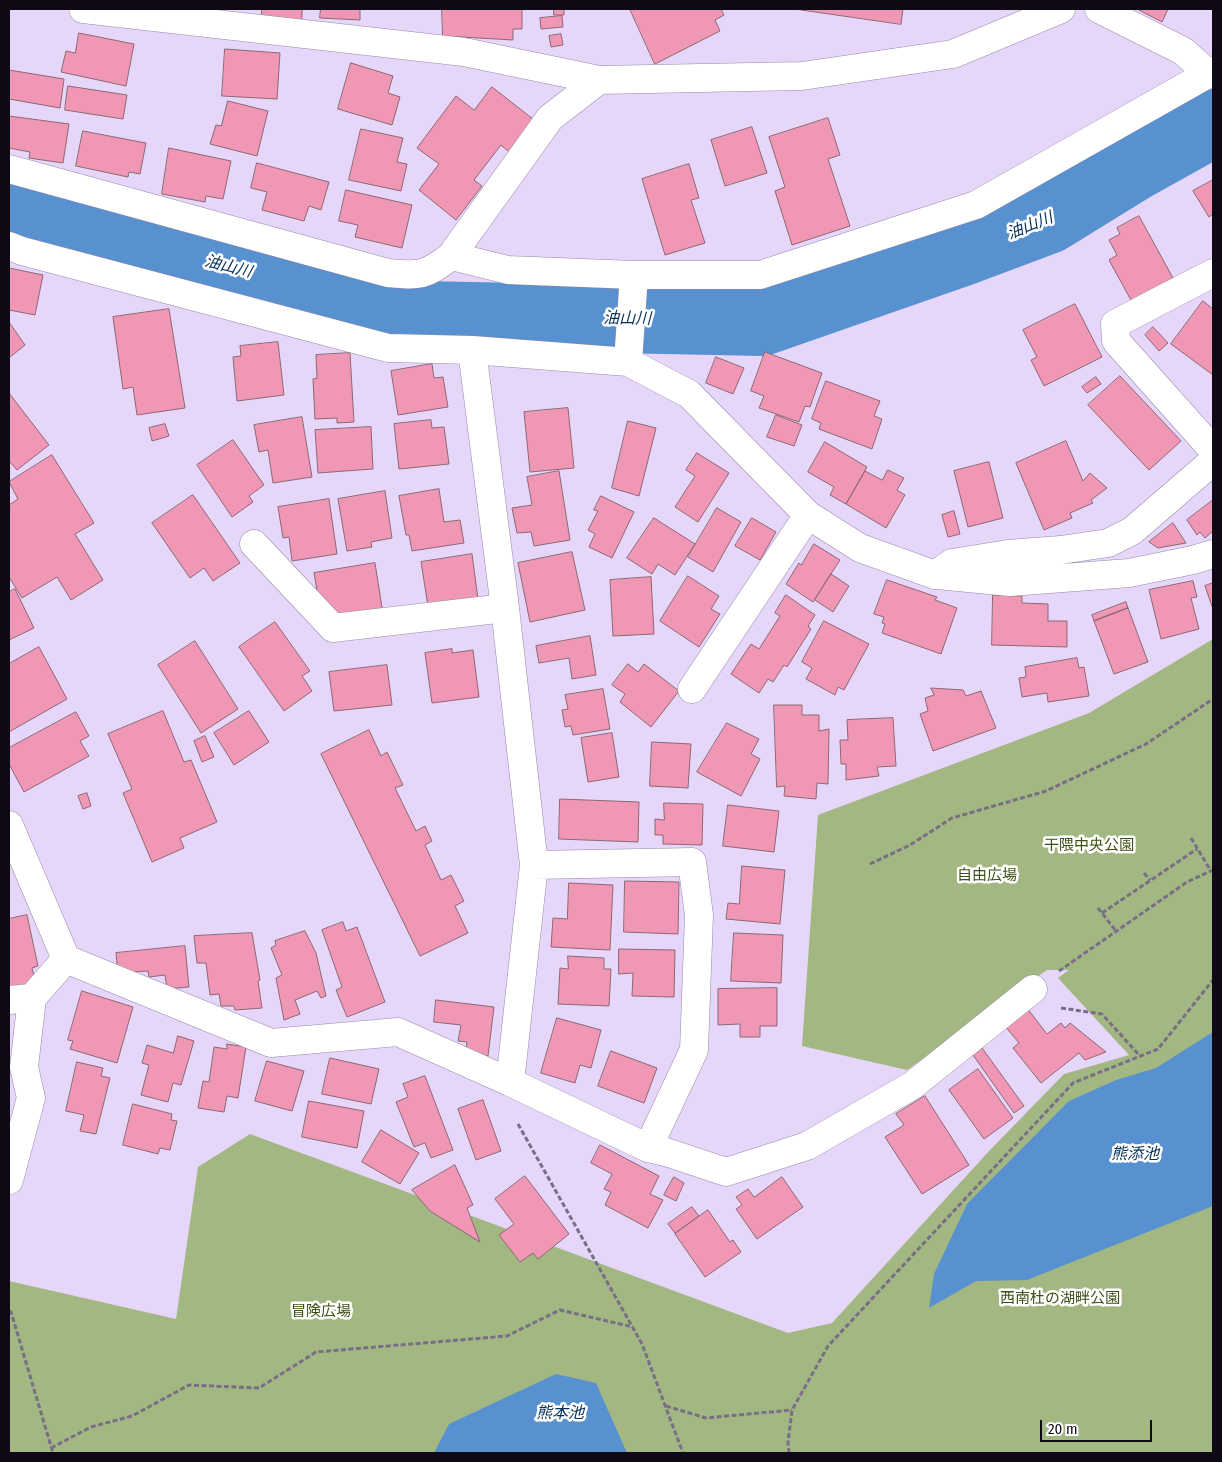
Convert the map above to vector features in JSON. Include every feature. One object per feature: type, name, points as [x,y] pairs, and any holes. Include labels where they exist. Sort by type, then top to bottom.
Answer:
[{"type":"street","points":[[83,9],[464,52],[599,80],[802,76],[953,54],[1060,9]]},
{"type":"street","points":[[451,256],[508,270],[634,275],[760,275],[976,205],[1211,72],[1183,51],[1099,9]]},
{"type":"street","points":[[9,169],[388,273],[415,275],[434,269],[451,256],[550,118],[599,80]]},
{"type":"street","points":[[9,246],[388,348],[472,350],[628,362],[689,394],[808,515],[860,548],[936,575],[1010,582],[1129,573],[1213,554]]},
{"type":"street","points":[[1213,273],[1115,324],[1116,341],[1213,450]]},
{"type":"street","points":[[628,362],[634,275]]},
{"type":"street","points":[[472,350],[505,608],[534,865],[510,1082]]},
{"type":"street","points":[[936,575],[952,563],[1008,554],[1061,550],[1108,543],[1132,531],[1213,461]]},
{"type":"street","points":[[692,689],[808,515]]},
{"type":"street","points":[[254,544],[333,628],[505,608]]},
{"type":"street","points":[[9,826],[66,959],[271,1043],[398,1032],[510,1082],[648,1148],[726,1172],[807,1146],[914,1085],[1033,989]]},
{"type":"street","points":[[534,865],[692,862],[699,915],[694,1050],[648,1148]]},
{"type":"street","points":[[9,1180],[31,1098],[24,1067],[20,999],[66,959]]},
{"type":"path","points":[[870,864],[910,844],[952,818],[1046,791],[1146,744],[1213,699]]},
{"type":"path","points":[[1140,1056],[1102,1014],[1061,1008],[1033,989],[1187,882],[1212,870],[1191,838]]},
{"type":"path","points":[[1102,913],[1197,849]]},
{"type":"path","points":[[1144,873],[1150,880]]},
{"type":"path","points":[[1098,908],[1116,931]]},
{"type":"path","points":[[789,1453],[788,1442],[792,1410],[828,1346],[1073,1083],[1158,1049],[1213,980]]},
{"type":"path","points":[[510,1082],[517,1122],[642,1344],[682,1453]]},
{"type":"path","points":[[51,1448],[91,1427],[132,1416],[189,1385],[259,1388],[316,1352],[507,1336],[560,1310],[633,1328]]},
{"type":"path","points":[[9,1311],[53,1453]]},
{"type":"path","points":[[665,1406],[706,1418],[792,1410]]},
{"type":"green space","name":"西南杜の湖畔公園","points":[[1213,639],[1213,1453],[9,1453],[9,1281],[176,1319],[198,1167],[250,1134],[788,1333],[832,1323],[990,1150],[1064,1074],[1129,1055],[1058,978],[1069,970],[1047,970],[907,1070],[802,1046],[818,815],[1089,713]]},
{"type":"water","name":"熊添池","points":[[1213,1032],[1213,1206],[1027,1280],[976,1281],[929,1308],[934,1274],[967,1204],[1069,1101],[1116,1080],[1156,1068]]},
{"type":"water","name":"熊本池","points":[[556,1374],[596,1383],[627,1453],[434,1453],[449,1424]]},
{"type":"building","points":[[262,9],[302,9],[302,20],[262,18]]},
{"type":"building","points":[[321,9],[360,9],[360,20],[320,18]]},
{"type":"building","points":[[442,9],[522,9],[522,29],[513,29],[513,40],[443,36]]},
{"type":"building","points":[[554,9],[564,9],[564,15],[554,15]]},
{"type":"building","points":[[630,9],[721,9],[724,15],[715,20],[720,31],[655,64]]},
{"type":"building","points":[[795,9],[903,9],[901,24]]},
{"type":"building","points":[[1140,9],[1168,9],[1162,22]]},
{"type":"building","points":[[562,16],[563,27],[541,29],[540,18]]},
{"type":"building","points":[[79,33],[134,44],[126,86],[61,72],[66,51],[75,53]]},
{"type":"building","points":[[561,34],[563,45],[551,47],[549,36]]},
{"type":"building","points":[[225,49],[280,53],[277,99],[222,96]]},
{"type":"building","points":[[351,63],[393,76],[388,93],[400,97],[392,125],[338,109]]},
{"type":"building","points":[[9,70],[64,79],[60,108],[9,99]]},
{"type":"building","points":[[68,86],[127,95],[123,119],[65,110]]},
{"type":"building","points":[[492,87],[533,119],[509,152],[501,145],[474,180],[482,186],[456,220],[419,190],[439,164],[417,148],[456,96],[474,110]]},
{"type":"building","points":[[228,101],[268,111],[257,156],[210,144],[216,125],[221,126]]},
{"type":"building","points":[[9,116],[69,124],[63,163],[29,158],[30,152],[9,148]]},
{"type":"building","points":[[828,118],[840,155],[828,159],[850,226],[792,245],[775,191],[785,187],[769,137]]},
{"type":"building","points":[[752,127],[767,173],[725,186],[711,140]]},
{"type":"building","points":[[361,129],[403,138],[397,162],[407,164],[401,191],[349,180]]},
{"type":"building","points":[[83,131],[146,143],[140,174],[129,172],[128,177],[76,166]]},
{"type":"building","points":[[169,148],[231,161],[223,199],[206,196],[205,202],[162,194]]},
{"type":"building","points":[[257,163],[329,182],[321,210],[309,206],[304,221],[262,210],[267,192],[251,188]]},
{"type":"building","points":[[689,164],[699,198],[691,200],[705,243],[665,255],[642,179]]},
{"type":"building","points":[[1213,180],[1213,214],[1209,217],[1193,191]]},
{"type":"building","points":[[346,190],[412,205],[402,248],[355,237],[358,225],[339,221]]},
{"type":"building","points":[[1139,216],[1173,278],[1132,302],[1109,260],[1117,255],[1109,240],[1120,234],[1117,228]]},
{"type":"building","points":[[9,268],[43,275],[35,315],[9,310]]},
{"type":"building","points":[[1203,301],[1213,309],[1213,375],[1171,344]]},
{"type":"building","points":[[1075,304],[1102,357],[1044,386],[1031,360],[1037,357],[1023,330]]},
{"type":"building","points":[[169,309],[185,408],[137,415],[133,387],[123,389],[113,317]]},
{"type":"building","points":[[9,322],[25,345],[9,358]]},
{"type":"building","points":[[1153,327],[1168,343],[1159,351],[1145,335]]},
{"type":"building","points":[[278,342],[284,395],[237,401],[233,357],[241,356],[240,346]]},
{"type":"building","points":[[765,352],[822,373],[810,407],[805,406],[799,422],[759,408],[764,396],[751,391]]},
{"type":"building","points":[[350,353],[354,422],[337,423],[337,418],[315,419],[313,379],[317,378],[316,355]]},
{"type":"building","points":[[716,357],[744,368],[733,394],[706,383]]},
{"type":"building","points":[[432,364],[434,378],[443,377],[448,407],[398,415],[391,371]]},
{"type":"building","points":[[1120,376],[1181,441],[1149,470],[1088,405]]},
{"type":"building","points":[[1096,377],[1101,384],[1087,393],[1082,387]]},
{"type":"building","points":[[826,381],[880,401],[874,416],[882,419],[872,449],[819,429],[821,423],[812,419]]},
{"type":"building","points":[[9,393],[49,445],[17,470],[9,463]]},
{"type":"building","points":[[568,408],[574,468],[530,472],[524,412]]},
{"type":"building","points":[[776,415],[802,425],[794,446],[767,437]]},
{"type":"building","points":[[302,417],[312,477],[273,483],[268,450],[259,452],[254,425]]},
{"type":"building","points":[[431,420],[432,428],[444,427],[449,464],[399,469],[394,424]]},
{"type":"building","points":[[628,421],[656,428],[639,496],[612,488]]},
{"type":"building","points":[[165,424],[169,436],[152,441],[149,428]]},
{"type":"building","points":[[371,427],[373,469],[318,473],[315,430]]},
{"type":"building","points":[[233,440],[264,485],[249,496],[253,502],[232,517],[197,465]]},
{"type":"building","points":[[1066,441],[1083,481],[1090,473],[1107,488],[1091,500],[1093,503],[1070,513],[1072,518],[1044,530],[1016,463]]},
{"type":"building","points":[[825,442],[867,467],[846,504],[830,495],[834,487],[808,472]]},
{"type":"building","points":[[697,453],[729,473],[698,522],[675,507],[695,476],[686,470]]},
{"type":"building","points":[[52,455],[94,523],[75,534],[103,580],[71,600],[57,577],[22,598],[9,577],[9,505],[18,499],[9,482]]},
{"type":"building","points":[[989,462],[1003,518],[968,527],[954,471]]},
{"type":"building","points":[[888,470],[904,478],[897,490],[905,495],[886,528],[846,504],[865,471],[882,480]]},
{"type":"building","points":[[559,471],[570,540],[534,546],[531,532],[517,533],[512,508],[532,505],[527,477]]},
{"type":"building","points":[[439,489],[444,522],[460,520],[464,543],[412,551],[409,535],[406,535],[399,496]]},
{"type":"building","points":[[385,491],[392,538],[371,542],[372,547],[347,551],[338,499]]},
{"type":"building","points":[[193,495],[240,563],[213,581],[204,568],[190,578],[152,523]]},
{"type":"building","points":[[601,496],[634,512],[612,558],[589,547],[595,534],[588,530],[598,511],[594,510]]},
{"type":"building","points":[[329,499],[337,554],[292,561],[289,537],[283,538],[278,507]]},
{"type":"building","points":[[1213,500],[1213,531],[1205,538],[1200,532],[1197,535],[1187,520]]},
{"type":"building","points":[[717,508],[741,522],[713,572],[688,557]]},
{"type":"building","points":[[954,511],[960,534],[948,537],[942,515]]},
{"type":"building","points":[[654,518],[695,544],[675,575],[658,564],[652,574],[627,558]]},
{"type":"building","points":[[752,518],[776,532],[760,560],[735,546]]},
{"type":"building","points":[[1173,523],[1186,543],[1158,548],[1149,542]]},
{"type":"building","points":[[814,544],[840,560],[813,602],[786,584]]},
{"type":"building","points":[[572,552],[585,610],[530,622],[518,563]]},
{"type":"building","points":[[472,554],[478,599],[428,606],[421,562]]},
{"type":"building","points":[[375,563],[383,614],[331,623],[320,607],[314,573]]},
{"type":"building","points":[[831,574],[849,586],[833,612],[815,600]]},
{"type":"building","points":[[688,576],[719,596],[711,609],[720,614],[699,647],[660,621]]},
{"type":"building","points":[[651,577],[654,634],[613,636],[610,580]]},
{"type":"building","points":[[887,580],[937,597],[935,600],[957,608],[941,654],[882,633],[885,624],[882,623],[884,617],[874,614]]},
{"type":"building","points":[[1193,581],[1197,597],[1191,598],[1199,629],[1161,639],[1149,590]]},
{"type":"building","points":[[1213,583],[1213,609],[1205,586]]},
{"type":"building","points":[[15,589],[34,628],[9,640],[9,592]]},
{"type":"building","points":[[786,595],[815,615],[808,626],[811,629],[787,667],[784,665],[773,682],[768,679],[759,693],[731,674],[751,644],[759,649],[780,616],[775,613]]},
{"type":"building","points":[[993,595],[1022,596],[1022,603],[1048,604],[1048,621],[1067,621],[1067,647],[992,645]]},
{"type":"building","points":[[1126,602],[1128,608],[1094,621],[1092,615]]},
{"type":"building","points":[[1128,608],[1148,662],[1114,674],[1094,621]]},
{"type":"building","points":[[824,621],[869,644],[844,690],[838,687],[835,695],[806,679],[812,668],[802,662]]},
{"type":"building","points":[[275,622],[310,671],[302,676],[312,691],[284,711],[239,647]]},
{"type":"building","points":[[590,636],[596,675],[572,679],[569,658],[539,663],[536,646]]},
{"type":"building","points":[[195,641],[238,709],[201,733],[158,665]]},
{"type":"building","points":[[39,647],[67,699],[9,732],[9,664]]},
{"type":"building","points":[[452,649],[452,653],[473,650],[479,697],[432,703],[425,653]]},
{"type":"building","points":[[1077,658],[1079,668],[1084,667],[1089,696],[1048,702],[1047,693],[1022,697],[1019,678],[1026,677],[1025,667]]},
{"type":"building","points":[[628,664],[638,672],[644,664],[679,691],[651,727],[620,702],[625,694],[612,685]]},
{"type":"building","points":[[387,665],[392,705],[334,711],[329,672]]},
{"type":"building","points":[[931,688],[963,690],[966,696],[981,691],[996,728],[933,751],[920,714],[928,711],[925,698],[934,695]]},
{"type":"building","points":[[603,689],[610,729],[573,735],[571,726],[565,727],[562,710],[568,709],[565,695]]},
{"type":"building","points":[[774,705],[802,705],[802,715],[819,715],[819,731],[829,729],[828,784],[817,783],[816,799],[784,796],[785,786],[777,787]]},
{"type":"building","points":[[163,711],[184,762],[191,760],[217,822],[180,838],[184,848],[152,862],[123,793],[132,789],[108,734]]},
{"type":"building","points":[[249,711],[269,742],[234,765],[214,733]]},
{"type":"building","points":[[76,712],[89,736],[80,741],[89,756],[24,792],[9,764],[9,748]]},
{"type":"building","points":[[893,718],[896,766],[877,767],[879,776],[846,780],[846,764],[841,764],[840,740],[848,740],[847,720]]},
{"type":"building","points":[[727,723],[759,739],[751,754],[760,759],[741,796],[697,772]]},
{"type":"building","points":[[369,730],[381,756],[387,752],[403,785],[395,788],[416,831],[425,826],[432,841],[425,845],[441,880],[451,875],[464,901],[455,906],[468,933],[420,956],[321,754]]},
{"type":"building","points":[[612,733],[619,777],[588,782],[581,738]]},
{"type":"building","points":[[205,736],[214,757],[202,762],[194,741]]},
{"type":"building","points":[[652,742],[691,744],[688,788],[650,786]]},
{"type":"building","points":[[87,793],[91,806],[83,809],[78,796]]},
{"type":"building","points":[[560,799],[639,802],[638,842],[559,839]]},
{"type":"building","points":[[664,803],[703,804],[702,845],[663,844],[663,835],[655,835],[655,819],[664,820]]},
{"type":"building","points":[[728,805],[779,811],[774,852],[723,846]]},
{"type":"building","points":[[742,866],[785,870],[780,924],[726,919],[728,903],[739,904]]},
{"type":"building","points":[[625,881],[679,882],[678,934],[624,932]]},
{"type":"building","points":[[569,883],[613,885],[610,950],[551,947],[553,918],[567,919]]},
{"type":"building","points":[[27,915],[38,966],[32,968],[36,984],[9,990],[9,919]]},
{"type":"building","points":[[343,922],[346,931],[357,927],[385,1002],[347,1017],[336,990],[342,987],[322,930]]},
{"type":"building","points":[[305,931],[316,953],[326,996],[321,998],[317,991],[295,1000],[300,1014],[284,1020],[276,978],[282,975],[271,948],[276,945],[275,941]]},
{"type":"building","points":[[252,933],[260,980],[258,981],[262,1008],[235,1010],[234,1006],[221,1006],[219,994],[210,995],[206,963],[197,963],[194,936]]},
{"type":"building","points":[[734,933],[783,935],[781,983],[731,981]]},
{"type":"building","points":[[185,946],[189,987],[167,989],[165,975],[149,977],[148,971],[118,973],[116,953]]},
{"type":"building","points":[[619,949],[675,950],[674,997],[632,996],[633,973],[619,974]]},
{"type":"building","points":[[568,956],[604,958],[604,969],[611,969],[609,1006],[558,1004],[560,968],[568,969]]},
{"type":"building","points":[[777,988],[777,1026],[760,1026],[760,1037],[740,1037],[740,1024],[718,1025],[718,989]]},
{"type":"building","points":[[82,991],[133,1007],[117,1063],[70,1049],[73,1041],[68,1040]]},
{"type":"building","points":[[436,1000],[494,1007],[488,1056],[465,1054],[467,1042],[458,1041],[461,1025],[434,1022]]},
{"type":"building","points":[[1027,1008],[1047,1034],[1061,1023],[1065,1028],[1070,1023],[1106,1052],[1085,1060],[1079,1053],[1041,1083],[1013,1048],[1019,1043],[1005,1026]]},
{"type":"building","points":[[557,1018],[601,1030],[591,1068],[580,1065],[575,1083],[541,1073]]},
{"type":"building","points":[[178,1036],[194,1041],[181,1085],[173,1083],[168,1102],[141,1095],[149,1065],[142,1063],[147,1045],[173,1053]]},
{"type":"building","points":[[977,1041],[1024,1106],[1014,1113],[968,1048]]},
{"type":"building","points":[[227,1044],[246,1047],[238,1098],[227,1096],[224,1112],[198,1108],[203,1081],[209,1082],[214,1047],[227,1049]]},
{"type":"building","points":[[611,1051],[657,1068],[644,1103],[598,1086]]},
{"type":"building","points":[[330,1058],[379,1069],[371,1104],[322,1094]]},
{"type":"building","points":[[267,1061],[304,1071],[292,1111],[255,1101]]},
{"type":"building","points":[[77,1062],[103,1068],[101,1076],[110,1078],[96,1134],[80,1131],[84,1115],[66,1111]]},
{"type":"building","points":[[978,1069],[1013,1118],[984,1139],[949,1090]]},
{"type":"building","points":[[425,1076],[453,1150],[431,1158],[425,1143],[414,1147],[396,1102],[408,1097],[403,1084]]},
{"type":"building","points":[[925,1096],[969,1165],[922,1194],[885,1137],[904,1125],[896,1114]]},
{"type":"building","points":[[483,1100],[501,1151],[476,1160],[458,1109]]},
{"type":"building","points":[[309,1101],[364,1111],[357,1148],[302,1137]]},
{"type":"building","points":[[133,1104],[172,1114],[171,1120],[177,1121],[170,1150],[160,1148],[158,1154],[123,1145]]},
{"type":"building","points":[[381,1130],[419,1153],[400,1184],[362,1162]]},
{"type":"building","points":[[600,1145],[659,1176],[650,1194],[663,1200],[648,1228],[605,1205],[611,1192],[604,1189],[612,1174],[591,1163]]},
{"type":"building","points":[[455,1165],[473,1205],[467,1208],[480,1242],[430,1211],[412,1190]]},
{"type":"building","points":[[525,1176],[569,1234],[538,1259],[533,1253],[520,1262],[499,1235],[514,1224],[495,1199]]},
{"type":"building","points":[[674,1177],[684,1183],[676,1201],[664,1195]]},
{"type":"building","points":[[782,1177],[803,1207],[757,1239],[736,1209],[742,1205],[736,1197],[748,1189],[754,1197]]},
{"type":"building","points":[[692,1207],[699,1216],[675,1233],[668,1224]]},
{"type":"building","points":[[708,1210],[730,1242],[733,1240],[741,1252],[705,1277],[675,1234]]},
{"type":"waterway","name":"油山川","points":[[9,212],[52,225],[159,249],[422,315],[762,322],[960,253],[1048,220],[1134,167],[1213,123]]},
{"type":"park label","name":"干隈中央公園","points":[[1089,846]]},
{"type":"park label","name":"自由広場","points":[[987,876]]},
{"type":"park label","name":"冒険広場","points":[[321,1312]]}]
